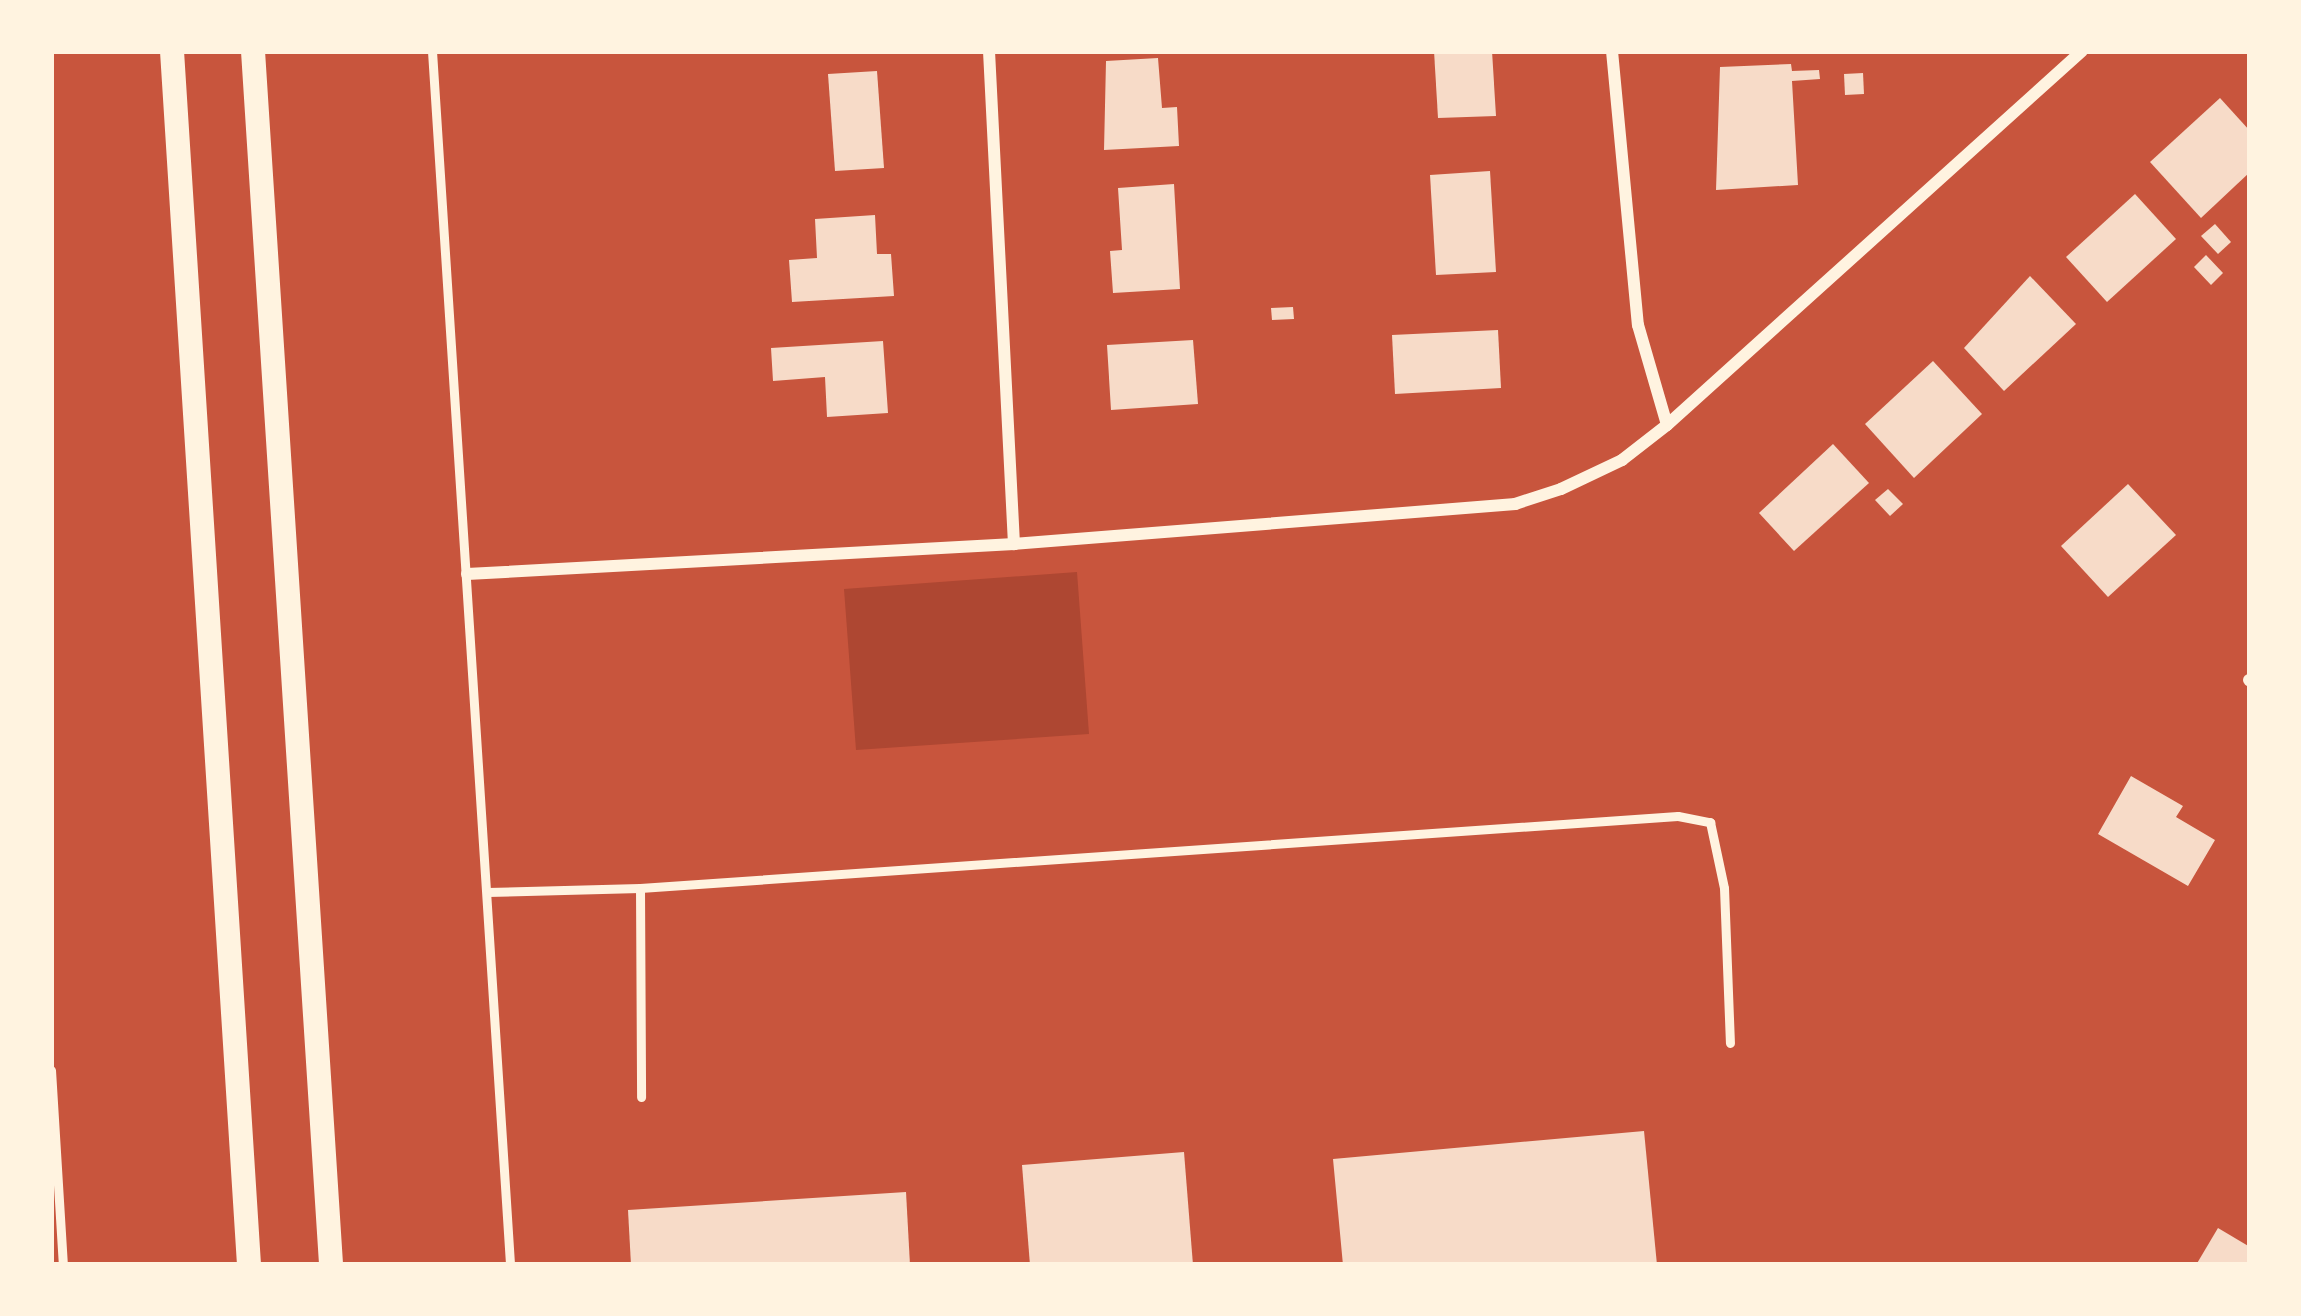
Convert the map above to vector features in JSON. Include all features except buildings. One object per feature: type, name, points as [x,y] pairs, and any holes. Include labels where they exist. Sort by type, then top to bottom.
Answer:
[{"type":"main road","points":[[172,51],[249,1265]]},
{"type":"main road","points":[[254,51],[331,1265]]},
{"type":"street","points":[[989,51],[1014,544]]},
{"type":"street","points":[[1612,51],[1638,326],[1667,425]]},
{"type":"street","points":[[467,574],[1014,544],[1515,504],[1622,460],[1667,425],[2082,51]]},
{"type":"lane","points":[[432,51],[510,1265]]},
{"type":"lane","points":[[487,892],[640,888],[1678,816],[1710,822],[1724,888],[1730,1043]]},
{"type":"lane","points":[[640,888],[641,1097]]},
{"type":"lane","points":[[51,1070],[63,1265]]},
{"type":"shaded area","points":[[1077,572],[1089,734],[856,750],[844,589]]}]
